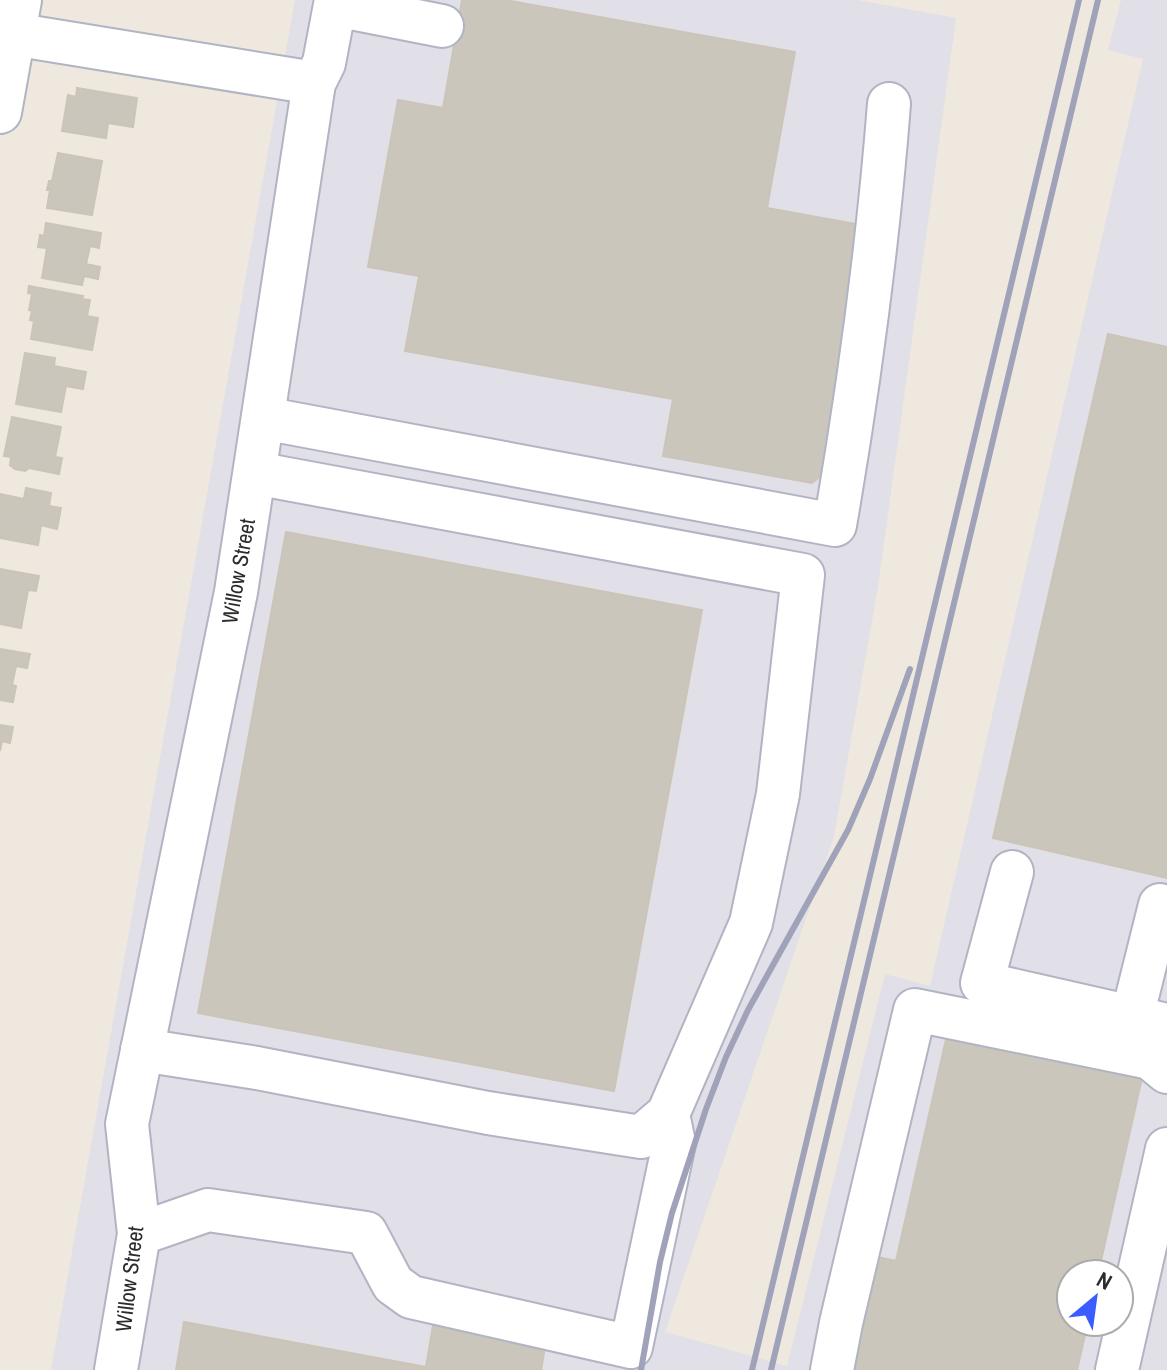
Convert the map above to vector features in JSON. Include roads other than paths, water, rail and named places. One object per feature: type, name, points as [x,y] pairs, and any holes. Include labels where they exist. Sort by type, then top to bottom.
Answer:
[{"type":"street","name":"Willow Street","points":[[116,1370],[139,1234],[127,1124],[236,592],[314,83],[324,63],[335,5],[442,26]]},
{"type":"street","points":[[0,112],[11,22],[314,83]]},
{"type":"street","points":[[263,418],[835,525],[853,419],[883,186],[889,104]]},
{"type":"street","points":[[142,1050],[257,1068],[488,1113],[641,1137],[668,1114],[751,923],[778,794],[803,575],[255,473]]},
{"type":"street","points":[[1012,872],[982,983],[1149,1021],[1160,905]]},
{"type":"street","points":[[832,1370],[915,1010],[1150,1058],[1167,1072]]},
{"type":"street","points":[[139,1234],[208,1210],[366,1233],[393,1284],[411,1297],[631,1347],[674,1143],[668,1114]]},
{"type":"street","points":[[1117,1370],[1167,1149]]},
{"type":"railway","points":[[752,1370],[1079,0]]},
{"type":"railway","points":[[771,1370],[1098,0]]},
{"type":"railway","points":[[641,1370],[672,1213],[706,1109],[748,1010],[848,830],[910,669]]}]
